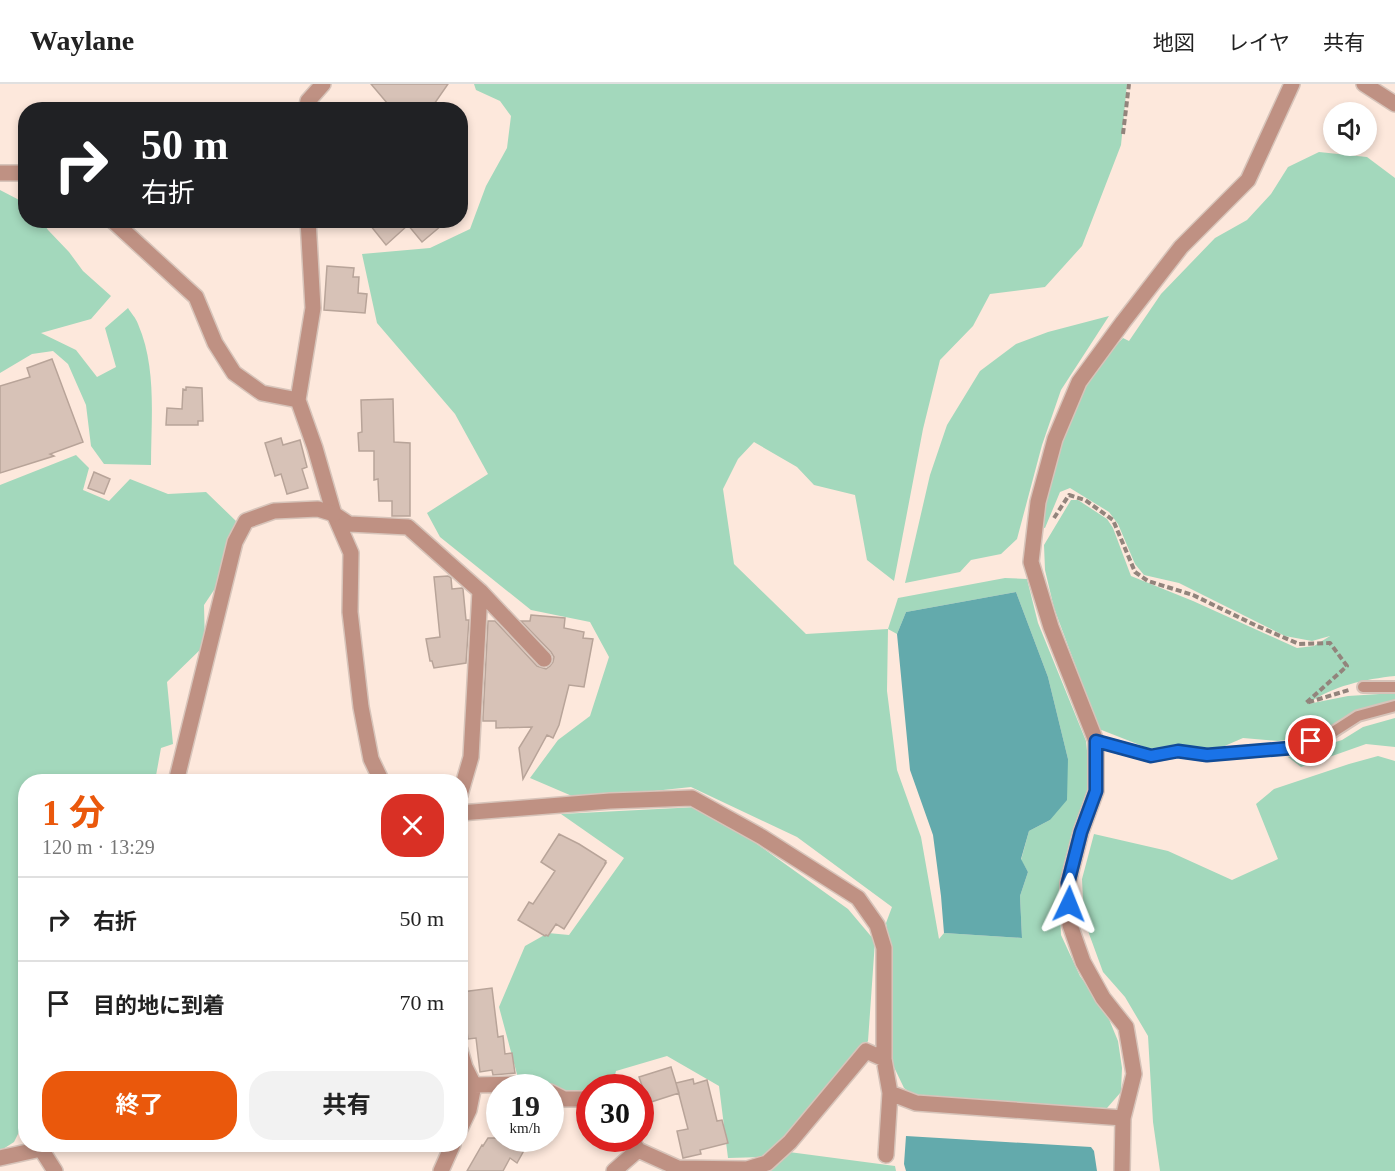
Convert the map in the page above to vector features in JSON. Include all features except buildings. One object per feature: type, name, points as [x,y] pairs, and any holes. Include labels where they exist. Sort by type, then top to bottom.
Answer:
[{"type":"street","points":[[308,102],[323,84]]},
{"type":"street","points":[[1122,1171],[1123,1118],[1134,1074],[1126,1027],[1103,998],[1083,962],[1070,925],[1068,883],[1081,832],[1096,791],[1096,741],[1051,627],[1031,562],[1038,502],[1055,439],[1079,382],[1181,248],[1248,180],[1292,84]]},
{"type":"street","points":[[1364,84],[1395,104]]},
{"type":"street","points":[[0,173],[18,173]]},
{"type":"street","points":[[121,228],[196,297],[215,343],[234,373],[262,393],[298,400]]},
{"type":"street","points":[[308,228],[313,308],[298,400],[334,514],[351,553],[350,612],[360,707],[371,759],[378,774]]},
{"type":"street","points":[[178,774],[235,542],[246,521],[274,511],[318,509],[334,514],[349,524],[408,527],[480,591],[544,659]]},
{"type":"street","points":[[466,774],[471,757],[480,591]]},
{"type":"street","points":[[468,812],[610,801],[692,798],[762,837],[858,898],[877,924],[884,948],[884,1059],[890,1093],[886,1155]]},
{"type":"street","points":[[649,1152],[678,1168],[747,1169],[766,1163],[790,1142],[866,1051],[884,1059]]},
{"type":"street","points":[[468,1073],[474,1085],[468,1112]]},
{"type":"street","points":[[474,1085],[486,1085]]},
{"type":"street","points":[[890,1093],[916,1103],[1123,1118]]},
{"type":"street","points":[[0,1158],[22,1152]]},
{"type":"street","points":[[43,1152],[54,1171]]},
{"type":"street","points":[[441,1171],[449,1152]]},
{"type":"street","points":[[614,1171],[628,1152]]},
{"type":"lane","points":[[1363,687],[1395,687]]},
{"type":"lane","points":[[1096,741],[1151,756],[1178,751],[1207,755],[1291,748],[1330,734],[1358,716],[1395,706]]},
{"type":"path","points":[[1123,134],[1129,84]]},
{"type":"path","points":[[1053,521],[1069,495],[1085,500],[1113,519],[1135,572],[1148,581],[1193,595],[1299,644],[1330,643],[1347,666],[1306,703],[1363,687]]},
{"type":"green space","points":[[474,84],[1127,84],[1121,145],[1082,246],[1045,287],[990,294],[973,326],[940,360],[923,429],[894,581],[867,560],[855,495],[814,485],[797,467],[754,442],[738,459],[723,489],[734,564],[806,634],[888,629],[898,598],[1005,578],[1027,579],[1038,623],[1086,741],[1090,780],[1085,806],[1071,842],[1059,888],[1061,935],[1080,976],[1106,1012],[1118,1041],[1122,1068],[1121,1092],[1107,1108],[919,1099],[904,1088],[893,1065],[889,1043],[890,947],[886,923],[892,907],[797,837],[691,787],[579,799],[530,778],[558,740],[590,716],[609,657],[590,622],[531,610],[440,537],[427,513],[488,474],[455,414],[377,323],[362,254],[430,248],[470,229],[486,186],[507,148],[511,116],[500,101],[476,90]],"holes":[[[1016,592],[1048,677],[1068,759],[1050,820],[1029,831],[1021,860],[1028,872],[1020,896],[1022,938],[944,933],[939,939],[921,837],[897,770],[887,691],[888,629],[897,634],[906,612]]]},
{"type":"green space","points":[[1319,152],[1323,152],[1323,156],[1367,157],[1395,178],[1395,676],[1349,684],[1327,692],[1308,704],[1348,696],[1395,693],[1395,701],[1355,711],[1331,729],[1303,738],[1278,741],[1243,738],[1220,748],[1150,749],[1099,729],[1054,608],[1045,570],[1044,545],[1071,500],[1078,500],[1107,519],[1113,528],[1131,576],[1297,648],[1314,646],[1330,636],[1312,641],[1285,636],[1179,583],[1144,575],[1135,564],[1118,524],[1109,512],[1070,488],[1060,492],[1045,528],[1041,527],[1051,471],[1080,392],[1098,365],[1123,338],[1129,341],[1161,294],[1215,238],[1247,220],[1271,194],[1288,167]]},
{"type":"green space","points":[[0,190],[18,199],[18,228],[47,228],[83,271],[111,296],[91,319],[41,333],[76,350],[97,377],[116,367],[105,328],[128,308],[136,320],[144,341],[150,376],[151,465],[104,464],[91,446],[86,405],[68,364],[53,351],[32,354],[0,373]]},
{"type":"green space","points":[[1109,316],[1061,390],[1042,445],[1017,539],[1001,554],[971,560],[960,572],[905,583],[930,475],[947,425],[980,371],[1016,344],[1048,332]]},
{"type":"green space","points":[[76,455],[89,468],[83,490],[109,501],[130,479],[168,494],[206,492],[236,521],[218,584],[204,605],[205,645],[167,682],[173,744],[161,748],[156,774],[18,774],[18,1134],[14,1142],[0,1151],[0,485]]},
{"type":"green space","points":[[1395,718],[1395,747],[1366,744],[1301,767],[1288,757],[1342,740],[1363,727]]},
{"type":"green space","points":[[1378,756],[1395,761],[1395,1171],[1160,1171],[1153,1122],[1148,1036],[1125,997],[1103,972],[1084,920],[1082,879],[1094,834],[1168,851],[1232,880],[1278,859],[1256,804],[1274,789]]},
{"type":"green space","points":[[697,807],[743,834],[848,909],[875,941],[868,1041],[791,1134],[765,1157],[728,1158],[719,1086],[667,1056],[616,1071],[615,1074],[576,1074],[576,1094],[564,1093],[564,1074],[517,1074],[499,1007],[525,946],[548,933],[569,935],[624,858],[561,814]]},
{"type":"green space","points":[[789,1152],[895,1166],[896,1171],[761,1171]]},
{"type":"water","points":[[1016,592],[1048,677],[1068,759],[1067,800],[1050,820],[1029,831],[1021,859],[1028,872],[1020,896],[1022,938],[944,933],[933,835],[910,770],[897,634],[906,612]]},
{"type":"water","points":[[906,1136],[1091,1147],[1094,1151],[1097,1171],[906,1171],[904,1164]]},
{"type":"route","points":[[1069,904],[1068,883],[1081,832],[1096,791],[1096,741],[1151,756],[1178,751],[1207,755],[1291,748],[1311,741]]}]
